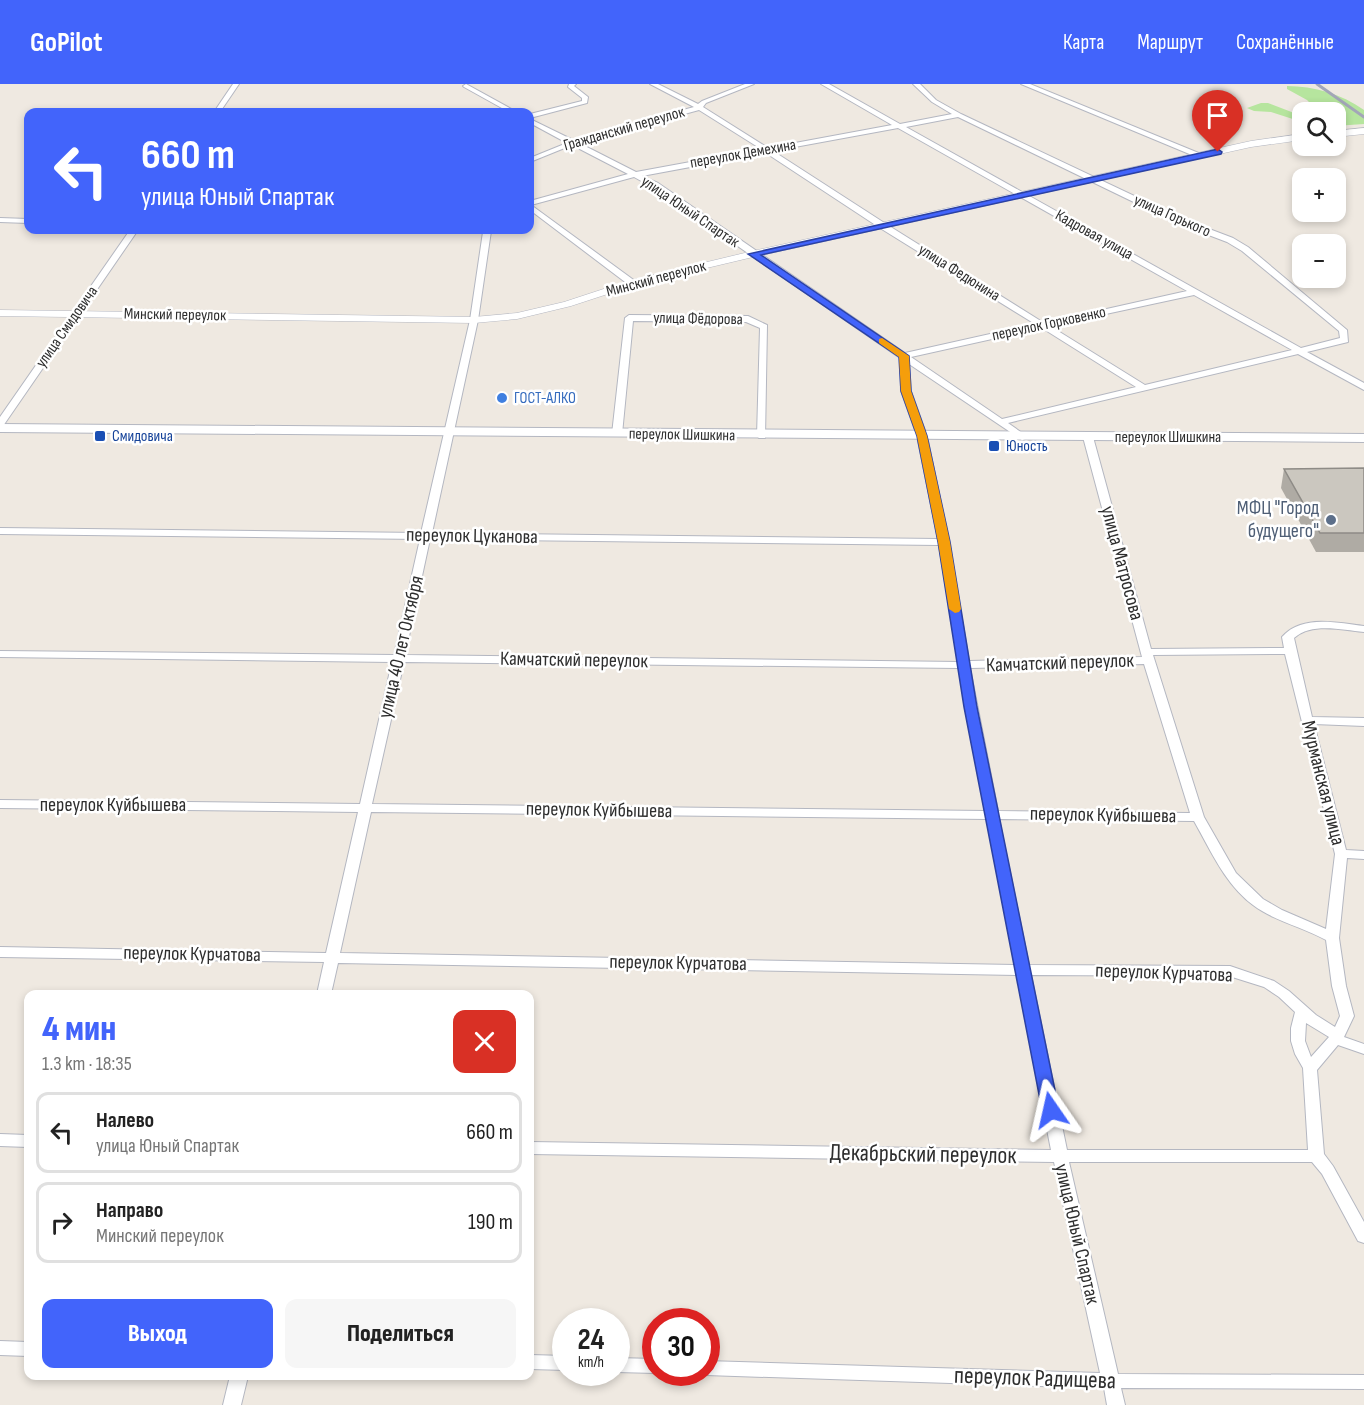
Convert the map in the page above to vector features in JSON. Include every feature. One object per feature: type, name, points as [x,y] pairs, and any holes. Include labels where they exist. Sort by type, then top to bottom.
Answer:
[{"type":"main road","name":"переулок Шишкина","points":[[0,426],[762,436],[1364,438]]},
{"type":"street","points":[[220,108],[236,84]]},
{"type":"street","points":[[534,115],[585,102],[585,97],[570,86],[573,84]]},
{"type":"street","name":"улица Федюнина","points":[[653,84],[699,108],[1142,387]]},
{"type":"street","name":"Гражданский переулок","points":[[534,158],[572,143],[699,108],[705,102],[752,84]]},
{"type":"street","name":"Кадровая улица","points":[[824,84],[1364,387]]},
{"type":"street","name":"улица Горького","points":[[916,84],[934,101],[959,116],[1245,249],[1343,330],[1345,340],[1303,351]]},
{"type":"street","points":[[1024,84],[1202,156]]},
{"type":"street","points":[[466,86],[506,108]]},
{"type":"street","name":"переулок Демехина","points":[[534,204],[634,175],[959,116]]},
{"type":"street","name":"улица Юный Спартак","points":[[534,123],[655,185],[1022,437]]},
{"type":"street","points":[[1346,133],[1364,131]]},
{"type":"street","name":"Минский переулок","points":[[0,313],[474,320],[517,316],[632,283],[753,254],[1024,196],[1251,144],[1292,138]]},
{"type":"street","points":[[534,208],[632,283]]},
{"type":"street","points":[[0,220],[24,221]]},
{"type":"street","name":"улица Смидовича","points":[[0,426],[131,234]]},
{"type":"street","name":"улица 40 лет Октября","points":[[325,990],[474,320],[487,234]]},
{"type":"street","name":"переулок Горковенко","points":[[904,356],[1195,292]]},
{"type":"street","name":"улица Фёдорова","points":[[617,434],[629,318],[748,320],[764,327],[762,436]]},
{"type":"street","points":[[1000,422],[1303,351]]},
{"type":"street","name":"улица Юный Спартак","points":[[904,356],[906,391],[922,436],[944,542],[964,665],[1060,1156],[1116,1405]]},
{"type":"street","name":"улица Матросова","points":[[1088,437],[1147,656],[1198,817],[1231,875],[1258,902],[1276,913],[1332,938]]},
{"type":"street","name":"переулок Цуканова","points":[[0,531],[944,542]]},
{"type":"street","name":"Мурманская улица","points":[[1311,1067],[1336,1037],[1347,1016],[1339,986],[1332,938],[1341,854],[1288,637],[1296,630],[1325,626],[1364,629]]},
{"type":"street","name":"Камчатский переулок","points":[[0,654],[964,665],[1290,651]]},
{"type":"street","points":[[1307,720],[1364,722]]},
{"type":"street","name":"переулок Куйбышева","points":[[0,804],[1198,817]]},
{"type":"street","points":[[1341,854],[1364,855]]},
{"type":"street","name":"переулок Курчатова","points":[[0,952],[332,956],[1023,970],[1230,971],[1269,984],[1336,1037],[1364,1049]]},
{"type":"street","points":[[1302,1012],[1296,1029],[1297,1042],[1302,1056],[1311,1067],[1316,1156],[1328,1170],[1364,1237]]},
{"type":"street","points":[[0,1140],[24,1141]]},
{"type":"street","name":"Декабрьский переулок","points":[[534,1148],[1060,1156],[1316,1156]]},
{"type":"street","points":[[0,1348],[24,1349]]},
{"type":"street","points":[[534,1362],[552,1363]]},
{"type":"street","name":"переулок Радищева","points":[[720,1368],[1110,1381],[1364,1382]]},
{"type":"street","points":[[232,1405],[237,1380]]},
{"type":"green space","points":[[1287,86],[1317,89],[1346,99],[1364,110],[1364,124],[1346,125],[1346,102],[1309,102],[1287,89]]},
{"type":"green space","points":[[1268,103],[1292,112],[1292,119],[1271,112],[1254,111],[1247,108]]},
{"type":"building","name":"МФЦ \"Город будущего\"","points":[[1364,468],[1364,533],[1320,533],[1284,469]]},
{"type":"railway","points":[[1317,84],[1364,117]]},
{"type":"slow traffic","points":[[882,341],[904,356],[906,391],[922,436],[955,609]]},
{"type":"place","name":"ГОСТ-АЛКО","points":[[502,398]]},
{"type":"place","name":"Смидовича","points":[[100,436]]},
{"type":"place","name":"Юность","points":[[994,446]]},
{"type":"place","name":"МФЦ \"Город будущего\"","points":[[1331,520]]},
{"type":"route","points":[[1051,1110],[971,707],[944,542],[922,436],[906,391],[904,356],[753,254],[1218,152]]}]
